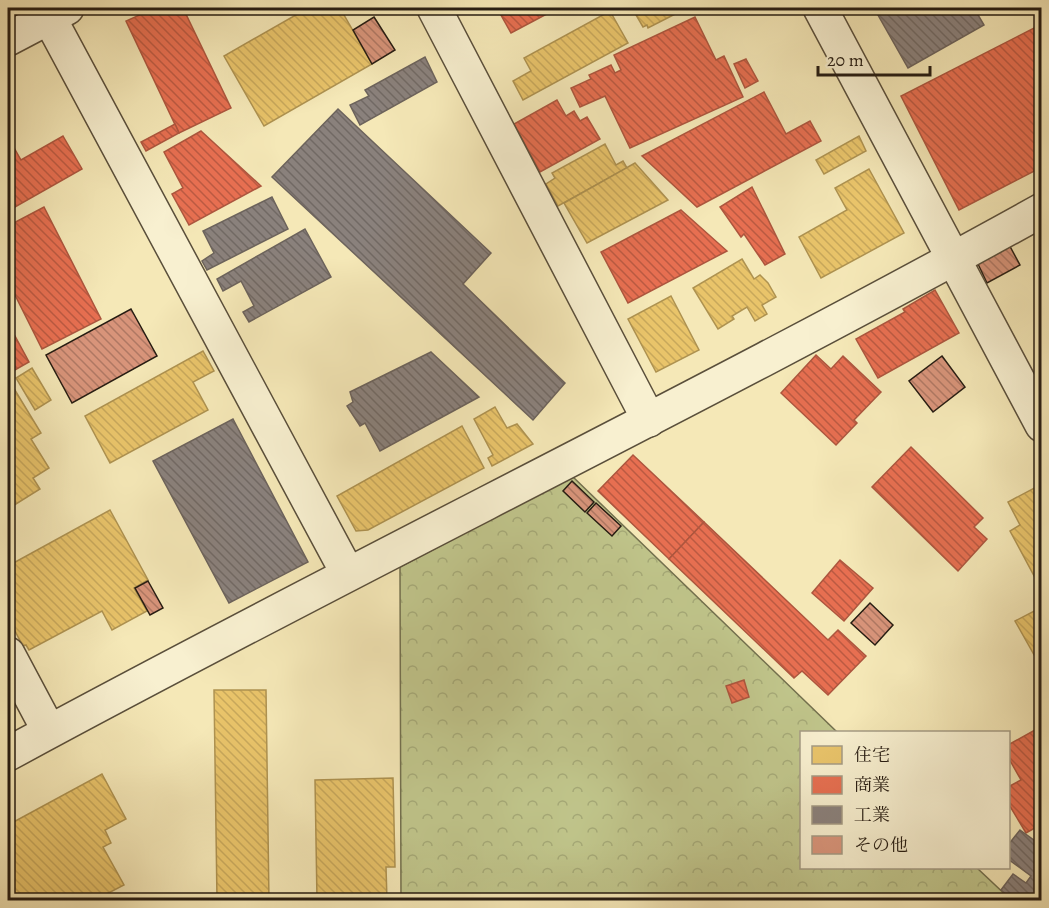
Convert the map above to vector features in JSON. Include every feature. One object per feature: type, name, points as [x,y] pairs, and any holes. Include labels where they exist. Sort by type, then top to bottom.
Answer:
[{"type":"street","points":[[434,8],[649,420]]},
{"type":"street","points":[[820,8],[1041,425]]},
{"type":"street","points":[[8,39],[53,11],[348,574]]},
{"type":"street","points":[[8,754],[348,574],[649,420],[954,259],[1041,210]]},
{"type":"street","points":[[8,654],[49,731]]},
{"type":"green space","points":[[572,476],[836,731],[800,731],[800,869],[978,869],[1011,900],[401,900],[400,567]]},
{"type":"building: 住宅","points":[[308,8],[340,8],[372,64],[264,126],[224,56]]},
{"type":"building: 住宅","points":[[632,8],[687,8],[648,28],[647,25],[643,27]]},
{"type":"building: 住宅","points":[[610,11],[628,43],[523,100],[513,81],[531,71],[524,58]]},
{"type":"building: 住宅","points":[[859,136],[866,151],[824,174],[816,160]]},
{"type":"building: 住宅","points":[[605,144],[616,165],[623,161],[627,168],[558,206],[546,184],[555,178],[552,173]]},
{"type":"building: 住宅","points":[[635,163],[668,200],[587,243],[564,203]]},
{"type":"building: 住宅","points":[[869,169],[904,233],[821,278],[799,237],[847,210],[835,188]]},
{"type":"building: 住宅","points":[[742,259],[754,279],[760,275],[776,297],[762,305],[767,314],[755,321],[747,307],[732,316],[734,319],[718,329],[693,288]]},
{"type":"building: 住宅","points":[[671,296],[699,350],[656,372],[628,319]]},
{"type":"building: 住宅","points":[[203,351],[214,371],[193,382],[208,410],[110,463],[85,416]]},
{"type":"building: 住宅","points":[[32,368],[51,400],[35,410],[16,378]]},
{"type":"building: 住宅","points":[[10,382],[41,433],[31,439],[49,468],[33,478],[40,489],[8,509],[8,383]]},
{"type":"building: 住宅","points":[[495,407],[507,428],[517,424],[533,444],[492,466],[488,458],[493,455],[474,419]]},
{"type":"building: 住宅","points":[[462,426],[484,468],[368,530],[356,531],[337,496]]},
{"type":"building: 住宅","points":[[1042,484],[1042,585],[1040,587],[1010,531],[1020,525],[1008,502]]},
{"type":"building: 住宅","points":[[110,510],[148,580],[134,588],[147,611],[112,630],[102,611],[29,650],[26,645],[23,646],[8,618],[8,566]]},
{"type":"building: 住宅","points":[[1042,607],[1042,669],[1015,621]]},
{"type":"building: 住宅","points":[[214,690],[266,690],[269,900],[217,900]]},
{"type":"building: 住宅","points":[[102,774],[126,819],[105,830],[111,843],[103,847],[124,885],[95,900],[8,900],[8,825]]},
{"type":"building: 住宅","points":[[393,778],[395,867],[386,867],[387,900],[317,900],[315,780]]},
{"type":"building: 商業","points":[[155,8],[183,8],[231,108],[179,133],[126,21]]},
{"type":"building: 商業","points":[[497,8],[558,8],[511,33]]},
{"type":"building: 商業","points":[[695,17],[716,60],[724,56],[743,97],[630,148],[605,96],[580,107],[571,88],[591,79],[589,75],[611,65],[615,73],[621,70],[614,55]]},
{"type":"building: 商業","points":[[1042,24],[1042,167],[959,210],[901,96]]},
{"type":"building: 商業","points":[[746,59],[758,81],[745,88],[734,64]]},
{"type":"building: 商業","points":[[764,92],[786,134],[810,121],[821,141],[697,207],[642,156]]},
{"type":"building: 商業","points":[[557,100],[566,116],[574,111],[580,121],[587,117],[600,139],[540,172],[514,124]]},
{"type":"building: 商業","points":[[175,124],[179,133],[146,151],[141,142]]},
{"type":"building: 商業","points":[[201,131],[261,186],[189,225],[172,194],[183,188],[164,152]]},
{"type":"building: 商業","points":[[63,136],[82,169],[8,211],[8,137],[21,160]]},
{"type":"building: 商業","points":[[752,187],[785,254],[765,265],[744,234],[741,237],[720,207]]},
{"type":"building: 商業","points":[[44,207],[101,319],[42,349],[8,281],[8,226]]},
{"type":"building: 商業","points":[[681,210],[727,251],[628,303],[601,252]]},
{"type":"building: 商業","points":[[935,290],[959,333],[878,378],[856,339],[905,312],[903,309]]},
{"type":"building: 商業","points":[[8,323],[29,362],[8,374]]},
{"type":"building: 商業","points":[[816,355],[831,369],[843,356],[881,392],[854,420],[857,423],[836,445],[781,393]]},
{"type":"building: 商業","points":[[911,447],[983,518],[974,527],[987,539],[958,571],[872,487]]},
{"type":"building: 商業","points":[[633,455],[704,522],[669,559],[598,491]]},
{"type":"building: 商業","points":[[704,522],[828,640],[838,630],[866,656],[828,695],[802,671],[794,678],[669,559]]},
{"type":"building: 商業","points":[[840,560],[873,588],[844,621],[812,593]]},
{"type":"building: 商業","points":[[744,680],[749,697],[732,703],[726,686]]},
{"type":"building: 商業","points":[[1042,726],[1042,768],[1038,770],[1042,775],[1042,824],[1026,833],[1010,806],[1010,786],[1021,780],[1010,761],[1010,744]]},
{"type":"building: 工業","points":[[874,8],[974,8],[984,25],[908,68]]},
{"type":"building: 工業","points":[[425,57],[437,82],[360,125],[350,105],[369,96],[365,90]]},
{"type":"building: 工業","points":[[338,109],[491,253],[463,284],[565,383],[533,420],[272,177]]},
{"type":"building: 工業","points":[[272,197],[288,229],[207,270],[202,261],[214,253],[203,231]]},
{"type":"building: 工業","points":[[305,229],[331,277],[249,322],[243,312],[254,306],[241,281],[223,291],[217,279]]},
{"type":"building: 工業","points":[[431,352],[479,397],[380,451],[365,423],[360,426],[347,406],[353,402],[350,392]]},
{"type":"building: 工業","points":[[233,419],[308,562],[229,603],[153,461]]},
{"type":"building: 工業","points":[[1020,830],[1042,846],[1042,900],[1013,900],[1001,890],[1013,874],[1026,883],[1031,876],[1010,860],[1010,842]]},
{"type":"building: その他","points":[[374,17],[395,50],[372,64],[353,30]]},
{"type":"building: その他","points":[[1006,239],[1020,265],[987,283],[978,264],[980,254]]},
{"type":"building: その他","points":[[131,309],[157,356],[72,403],[46,355]]},
{"type":"building: その他","points":[[942,356],[965,387],[933,412],[909,381]]},
{"type":"building: その他","points":[[572,481],[594,502],[585,512],[563,491]]},
{"type":"building: その他","points":[[596,503],[621,526],[612,536],[587,513]]},
{"type":"building: その他","points":[[148,581],[163,608],[150,615],[135,588]]},
{"type":"building: その他","points":[[870,603],[893,625],[875,645],[851,623]]}]
